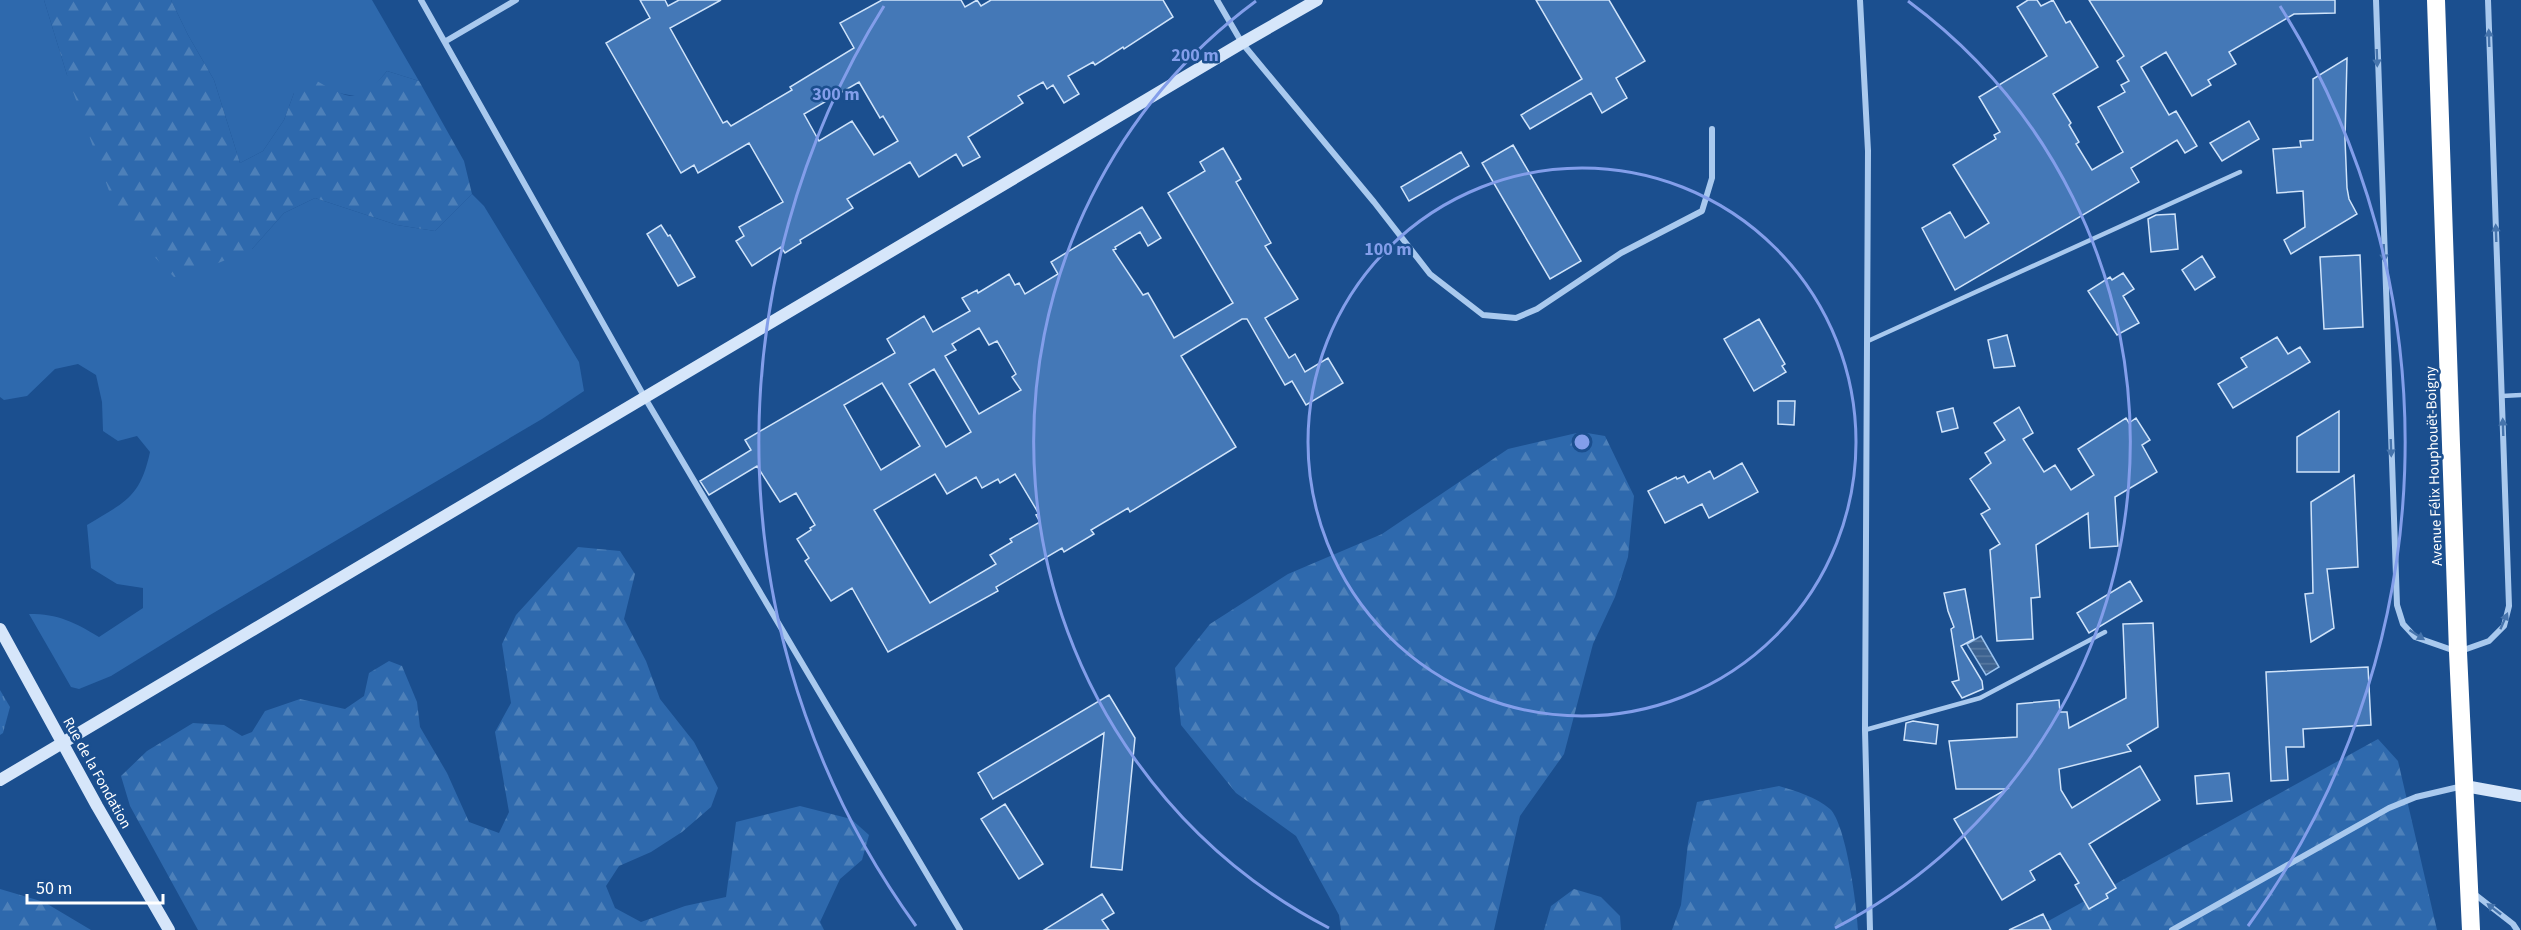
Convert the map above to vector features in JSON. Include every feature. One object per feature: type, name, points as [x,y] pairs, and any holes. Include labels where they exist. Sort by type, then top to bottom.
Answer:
[{"type":"highway","name":"Avenue Félix Houphouët-Boigny","points":[[2436,0],[2458,652],[2471,930]]},
{"type":"street","points":[[421,0],[645,398],[960,930]]},
{"type":"street","points":[[446,41],[516,0]]},
{"type":"street","points":[[1217,0],[1242,43],[1374,202],[1430,274],[1483,315],[1516,318],[1537,309],[1621,253],[1702,211],[1712,178],[1712,129]]},
{"type":"street","points":[[0,780],[1317,0]]},
{"type":"street","points":[[1860,0],[1868,152],[1865,730],[1870,930]]},
{"type":"street","points":[[2376,0],[2397,605],[2403,624],[2415,637],[2458,652],[2489,641],[2504,626],[2509,606],[2488,0]]},
{"type":"street","name":"Rue de la Fondation","points":[[0,629],[97,806],[169,930]]},
{"type":"street","points":[[2172,930],[2389,808],[2425,794],[2465,786],[2521,796]]},
{"type":"street","points":[[2470,890],[2513,924],[2517,930]]},
{"type":"lane","points":[[1868,341],[2240,172]]},
{"type":"lane","points":[[2502,396],[2521,395]]},
{"type":"lane","points":[[1865,730],[1980,698],[2105,632]]},
{"type":"green space","points":[[0,0],[44,0],[67,75],[252,249],[284,213],[315,198],[397,225],[435,231],[472,194],[484,206],[579,362],[584,391],[542,419],[111,676],[79,689],[71,687],[29,614],[49,615],[66,620],[99,637],[143,608],[143,588],[117,584],[91,568],[87,525],[121,504],[136,489],[150,452],[137,436],[118,441],[103,431],[102,402],[96,375],[78,364],[55,369],[27,396],[4,400],[0,397]]},
{"type":"green space","points":[[44,0],[171,0],[214,80],[240,163],[263,151],[284,120],[294,93],[317,81],[339,93],[355,96],[370,89],[387,71],[419,81],[464,161],[472,194],[435,231],[397,225],[315,198],[284,213],[252,249],[199,271],[174,277],[120,221],[67,75]]},
{"type":"green space","points":[[171,0],[372,0],[419,81],[387,71],[371,90],[360,97],[338,93],[294,93],[284,120],[263,151],[240,163],[214,80]]},
{"type":"green space","points":[[1581,432],[1605,436],[1634,496],[1628,557],[1615,597],[1593,644],[1564,754],[1520,816],[1494,930],[1341,930],[1339,915],[1296,836],[1236,793],[1181,725],[1175,668],[1210,624],[1288,574],[1382,534],[1508,449]]},
{"type":"green space","points":[[578,547],[620,551],[635,574],[624,619],[646,661],[660,699],[694,742],[718,788],[711,807],[682,832],[651,852],[619,866],[606,886],[615,908],[641,922],[685,906],[726,897],[736,822],[800,806],[851,819],[869,835],[862,860],[840,879],[820,922],[824,930],[198,930],[130,806],[121,776],[147,751],[193,723],[224,725],[242,736],[252,732],[265,711],[300,699],[345,709],[364,696],[369,673],[389,661],[402,666],[417,702],[420,727],[447,773],[469,822],[499,833],[509,812],[495,732],[511,703],[502,644],[516,615]]},
{"type":"green space","points":[[0,690],[10,707],[3,733],[0,735]]},
{"type":"green space","points":[[2378,739],[2398,761],[2437,930],[2032,930]]},
{"type":"green space","points":[[1779,786],[1819,801],[1830,809],[1836,818],[1850,866],[1858,930],[1672,930],[1681,905],[1688,843],[1697,802]]},
{"type":"green space","points":[[0,889],[44,902],[91,930],[0,930]]},
{"type":"green space","points":[[1574,889],[1601,897],[1620,916],[1621,930],[1544,930],[1551,906]]},
{"type":"shaded area","points":[[1981,636],[1999,667],[1986,675],[1967,644]]},
{"type":"building","points":[[640,0],[665,0],[668,6],[679,0],[721,0],[670,28],[723,123],[727,121],[731,126],[792,90],[790,87],[854,48],[840,23],[882,0],[961,0],[965,7],[977,0],[981,6],[991,0],[1163,0],[1173,17],[1124,49],[1123,47],[1095,65],[1093,62],[1068,76],[1079,94],[1064,103],[1053,85],[1047,89],[1043,82],[1018,96],[1023,103],[968,137],[980,157],[963,166],[956,154],[919,177],[910,162],[847,199],[853,208],[800,240],[801,243],[785,253],[781,247],[752,266],[736,241],[744,236],[739,227],[783,202],[749,143],[698,173],[694,165],[681,173],[606,43],[650,18]],"holes":[[[859,82],[880,118],[883,116],[898,141],[874,155],[852,121],[819,141],[804,114]]]},
{"type":"building","points":[[1536,0],[1609,0],[1645,61],[1616,78],[1627,98],[1602,113],[1591,93],[1530,129],[1521,115],[1582,79]]},
{"type":"building","points":[[2028,0],[2037,0],[2041,6],[2053,0],[2066,23],[2070,21],[2098,67],[2053,94],[2071,123],[2069,125],[2079,142],[2076,144],[2092,170],[2123,152],[2098,107],[2125,92],[2121,85],[2129,81],[2117,61],[2124,56],[2089,0],[2335,0],[2335,13],[2294,14],[2229,52],[2236,64],[2208,80],[2211,85],[2192,96],[2166,52],[2141,67],[2169,115],[2176,111],[2197,146],[2185,153],[2177,140],[2131,168],[2139,182],[1955,290],[1922,228],[1950,212],[1965,238],[1989,223],[1953,165],[1996,139],[1994,135],[2000,132],[1979,97],[2047,56],[2017,7]]},
{"type":"building","points":[[2347,58],[2345,139],[2347,188],[2349,199],[2357,214],[2291,254],[2284,240],[2305,227],[2303,191],[2277,193],[2273,149],[2301,147],[2300,141],[2313,140],[2313,79]]},
{"type":"building","points":[[2249,121],[2259,139],[2222,161],[2210,143]]},
{"type":"building","points":[[1513,145],[1581,261],[1550,279],[1482,163]]},
{"type":"building","points":[[1223,148],[1241,179],[1236,182],[1271,243],[1265,246],[1298,299],[1265,318],[1289,358],[1295,354],[1305,372],[1328,358],[1343,383],[1306,405],[1292,381],[1285,385],[1247,319],[1242,319],[1181,356],[1236,447],[1130,512],[1128,508],[1091,530],[1094,534],[1064,552],[1062,548],[996,587],[998,591],[888,652],[852,588],[831,601],[805,561],[809,558],[797,539],[815,525],[796,493],[780,502],[757,466],[709,495],[700,481],[751,450],[745,440],[895,353],[887,339],[924,316],[933,332],[970,311],[962,298],[977,290],[978,293],[1009,274],[1015,285],[1019,283],[1025,294],[1058,274],[1051,262],[1142,207],[1161,238],[1148,246],[1140,232],[1113,250],[1143,295],[1148,293],[1174,338],[1233,303],[1168,193],[1205,171],[1200,162]],"holes":[[[979,328],[989,345],[997,341],[1016,374],[1012,377],[1021,390],[979,414],[945,356],[956,350],[952,344]],[[934,369],[971,432],[946,447],[909,384]],[[882,383],[920,446],[881,470],[844,405]],[[935,474],[947,494],[976,477],[982,488],[998,479],[1000,483],[1015,474],[1039,514],[1036,515],[1040,522],[1010,539],[1012,542],[990,555],[996,564],[930,603],[874,510]]]},
{"type":"building","points":[[1461,152],[1469,166],[1409,201],[1401,187]]},
{"type":"building","points":[[2175,214],[2178,249],[2151,252],[2148,219],[2156,215]]},
{"type":"building","points":[[661,225],[668,236],[670,235],[695,277],[678,286],[647,234]]},
{"type":"building","points":[[2360,255],[2363,327],[2324,329],[2320,257]]},
{"type":"building","points":[[2202,256],[2215,277],[2195,290],[2182,270]]},
{"type":"building","points":[[2123,273],[2134,289],[2123,296],[2139,323],[2117,335],[2088,291],[2110,277],[2112,280]]},
{"type":"building","points":[[1759,319],[1785,364],[1782,366],[1786,372],[1754,391],[1724,339]]},
{"type":"building","points":[[2007,335],[2015,366],[1994,368],[1988,340]]},
{"type":"building","points":[[2277,337],[2288,354],[2300,347],[2310,362],[2233,408],[2218,384],[2247,367],[2241,358]]},
{"type":"building","points":[[1778,401],[1795,401],[1794,425],[1778,424]]},
{"type":"building","points":[[2019,407],[2033,433],[2023,439],[2044,472],[2055,465],[2071,490],[2094,475],[2078,449],[2126,418],[2129,423],[2136,418],[2150,440],[2142,445],[2157,472],[2115,497],[2118,546],[2090,548],[2088,513],[2036,545],[2040,597],[2031,598],[2033,639],[1997,641],[1990,550],[2000,544],[1981,514],[1990,509],[1970,479],[1991,463],[1985,453],[2005,440],[1994,423]]},
{"type":"building","points":[[1953,408],[1958,428],[1942,432],[1937,412]]},
{"type":"building","points":[[2339,411],[2339,472],[2297,472],[2297,437]]},
{"type":"building","points":[[1742,463],[1758,492],[1709,518],[1702,504],[1665,523],[1648,491],[1676,477],[1677,479],[1684,476],[1688,483],[1710,471],[1714,479]]},
{"type":"building","points":[[2354,475],[2358,567],[2327,569],[2334,628],[2311,642],[2305,594],[2313,593],[2311,502]]},
{"type":"building","points":[[2130,581],[2142,601],[2089,633],[2077,613]]},
{"type":"building","points":[[1965,589],[1974,639],[1961,646],[1982,681],[1983,689],[1962,698],[1952,682],[1959,680],[1951,629],[1954,627],[1944,593]]},
{"type":"building","points":[[2153,623],[2158,727],[2127,745],[2131,751],[2059,769],[2061,790],[2072,808],[2140,766],[2160,800],[2089,844],[2116,888],[2106,894],[2108,898],[2089,909],[2075,885],[2079,883],[2060,853],[2030,871],[2035,880],[2002,900],[1954,819],[2007,789],[1956,789],[1949,741],[2017,737],[2017,704],[2059,700],[2060,712],[2067,712],[2069,728],[2126,698],[2123,624]]},
{"type":"building","points":[[2368,667],[2371,725],[2303,729],[2304,747],[2286,747],[2288,780],[2271,781],[2266,672]]},
{"type":"building","points":[[1109,695],[1135,738],[1122,870],[1091,867],[1104,733],[993,799],[978,773]]},
{"type":"building","points":[[1913,721],[1938,725],[1936,744],[1904,740],[1906,723]]},
{"type":"building","points":[[2229,773],[2232,801],[2197,804],[2195,776]]},
{"type":"building","points":[[1005,804],[1043,864],[1019,879],[981,819]]},
{"type":"building","points":[[1102,894],[1114,913],[1102,920],[1109,930],[1044,930]]},
{"type":"building","points":[[2043,914],[2051,930],[2009,930]]}]
